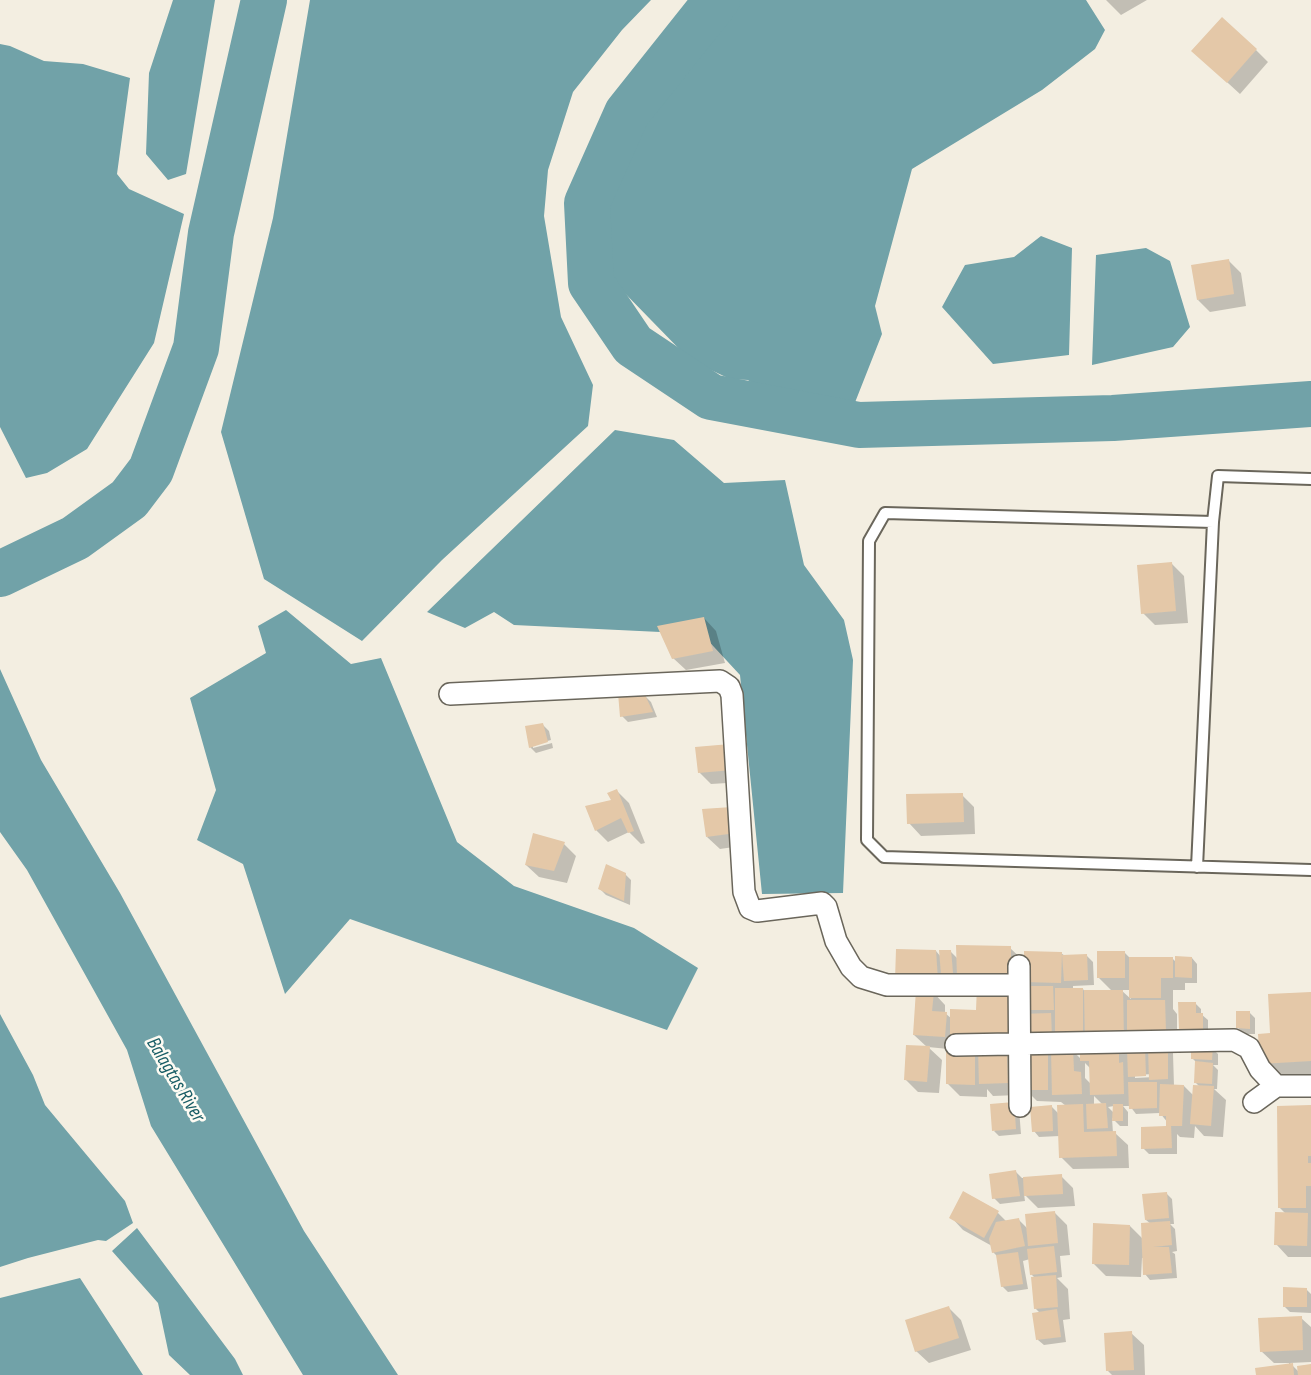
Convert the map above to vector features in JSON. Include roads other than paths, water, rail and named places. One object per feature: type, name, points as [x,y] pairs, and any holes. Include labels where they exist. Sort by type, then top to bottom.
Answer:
[{"type":"street","points":[[450,694],[720,681],[729,687],[732,695],[744,892],[750,908],[757,911],[822,903],[826,907],[836,941],[851,967],[861,976],[887,985],[1019,975],[1020,1107]]},
{"type":"street","points":[[956,1045],[1234,1040],[1249,1048],[1260,1069],[1276,1086]]},
{"type":"street","points":[[1254,1102],[1276,1086],[1311,1086]]},
{"type":"lane","points":[[1197,867],[1213,522],[1218,476],[1311,479]]},
{"type":"lane","points":[[1213,522],[885,513],[869,541],[867,840],[884,857],[1311,870]]},
{"type":"water","points":[[173,0],[215,0],[186,174],[168,180],[146,154],[149,73]]},
{"type":"water","points":[[310,0],[651,0],[622,30],[573,92],[548,170],[544,216],[561,317],[593,385],[588,426],[442,560],[362,641],[264,579],[221,432],[273,218]]},
{"type":"water","points":[[739,0],[1086,0],[1105,30],[1095,49],[1042,90],[912,169],[875,306],[882,334],[854,405],[765,394],[748,380],[730,379],[690,360],[611,279],[603,232],[606,195],[627,140],[699,39]]},
{"type":"water","points":[[0,44],[44,61],[83,64],[130,78],[117,174],[129,189],[184,214],[154,343],[87,449],[47,473],[26,478],[0,427]]},
{"type":"water","points":[[1041,236],[1072,248],[1069,355],[993,364],[942,307],[965,265],[1014,257]]},
{"type":"water","points":[[1146,248],[1170,261],[1190,327],[1173,347],[1092,365],[1096,255]]},
{"type":"water","points":[[615,430],[674,440],[724,483],[785,480],[804,565],[844,620],[853,660],[843,893],[762,894],[740,675],[702,634],[514,625],[494,612],[465,628],[427,612]]},
{"type":"water","points":[[286,610],[351,664],[381,658],[457,842],[514,886],[634,928],[698,968],[667,1030],[350,919],[285,994],[243,864],[197,840],[216,790],[190,698],[266,653],[258,626]]},
{"type":"water","name":"Balagtas River","points":[[0,669],[41,760],[120,893],[304,1231],[398,1375],[303,1375],[151,1126],[127,1050],[27,870],[0,832]]},
{"type":"water","points":[[0,1014],[33,1075],[45,1105],[125,1201],[133,1223],[106,1241],[98,1240],[0,1267]]},
{"type":"water","points":[[137,1228],[235,1359],[243,1375],[190,1375],[169,1355],[158,1303],[112,1251]]},
{"type":"water","points":[[80,1278],[143,1375],[0,1375],[0,1298]]},
{"type":"waterway","points":[[0,574],[75,538],[129,499],[151,470],[196,348],[211,233],[264,0]]},
{"type":"waterway","points":[[717,0],[627,113],[587,203],[591,283],[633,345],[711,397],[859,425],[1113,418],[1311,404]]}]
